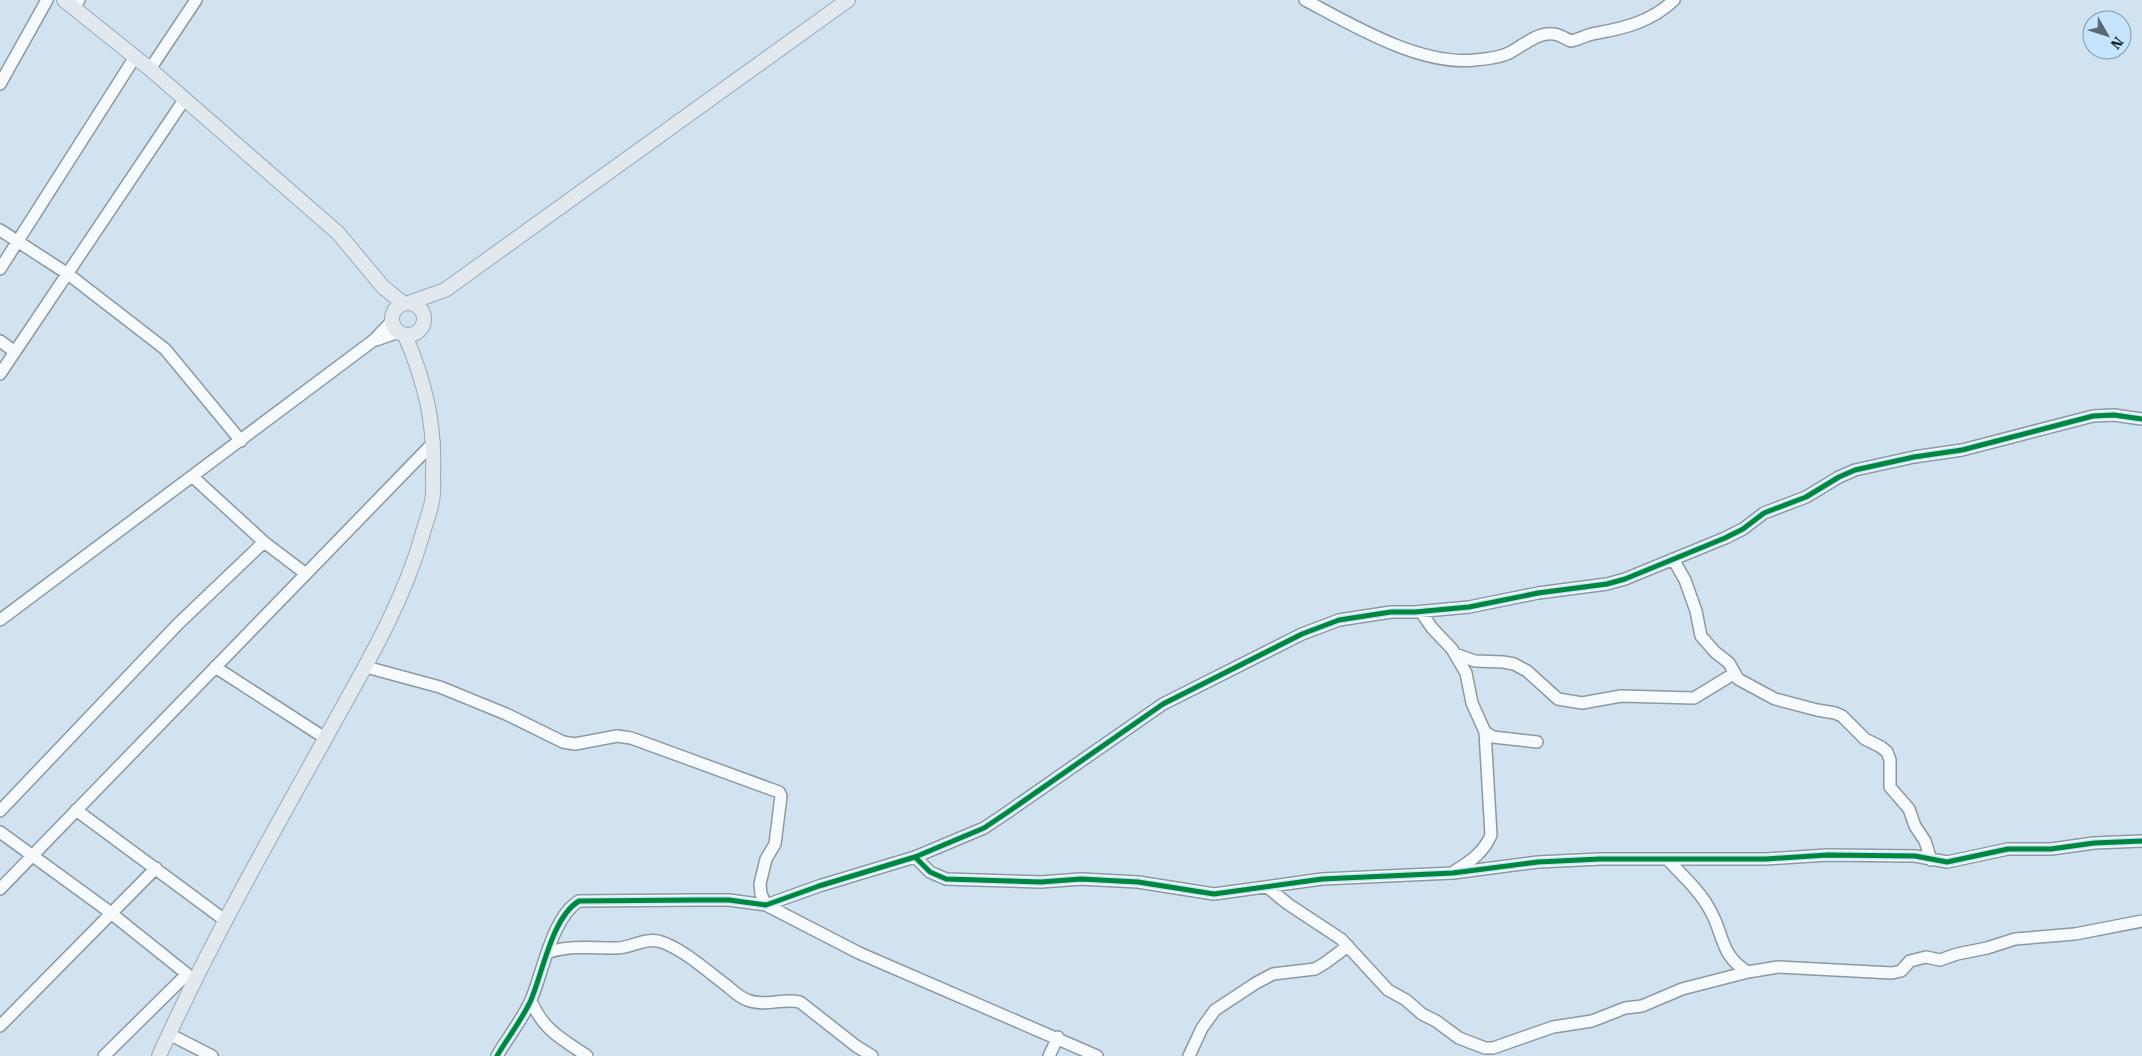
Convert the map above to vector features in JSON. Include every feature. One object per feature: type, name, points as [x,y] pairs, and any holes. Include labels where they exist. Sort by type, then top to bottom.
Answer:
[{"type":"main road","points":[[424,316],[445,290],[848,0]]},
{"type":"main road","points":[[72,3],[338,233],[384,287],[407,303],[420,307],[424,316],[424,322],[420,330],[418,363]]},
{"type":"main road","points":[[160,1056],[190,979],[226,921],[396,609],[412,569],[432,501],[434,442],[428,405],[418,363],[397,325],[384,287]]},
{"type":"main road","points":[[397,325],[397,307],[445,290]]},
{"type":"main road","points":[[397,325],[410,335],[420,330]]},
{"type":"street","points":[[0,84],[47,0]]},
{"type":"street","points":[[150,69],[196,0]]},
{"type":"street","points":[[1305,0],[1367,32],[1400,46],[1429,56],[1452,60],[1473,60],[1507,54],[1542,35],[1553,33],[1571,41],[1596,33],[1630,26],[1648,19],[1665,9],[1674,0]]},
{"type":"street","points":[[0,269],[135,57]]},
{"type":"street","points":[[0,374],[184,100]]},
{"type":"street","points":[[0,230],[68,274],[164,349],[241,441]]},
{"type":"street","points":[[0,620],[374,340],[397,325]]},
{"type":"street","points":[[0,341],[15,352]]},
{"type":"street","points":[[766,905],[819,886],[915,858],[950,844],[998,819],[1163,704],[1302,634],[1339,620],[1391,612],[1421,612],[1470,607],[1538,593],[1607,584],[1625,579],[1725,538],[1743,529],[1764,514],[1806,497],[1839,477],[1856,470],[1914,457],[1962,450],[2093,416],[2114,415],[2142,419]]},
{"type":"street","points":[[0,889],[434,442]]},
{"type":"street","points":[[193,477],[264,542],[306,574]]},
{"type":"street","points":[[0,811],[178,624],[264,542]]},
{"type":"street","points":[[1674,559],[1688,588],[1701,636],[1715,652],[1729,663],[1738,679],[1775,699],[1842,716],[1866,739],[1886,752],[1890,760],[1890,787],[1909,809],[1925,841],[1931,860]]},
{"type":"street","points":[[1421,612],[1454,654],[1466,673],[1470,696],[1485,732],[1491,834],[1479,854],[1453,873]]},
{"type":"street","points":[[1454,654],[1475,661],[1514,664],[1527,671],[1558,699],[1582,703],[1621,696],[1694,698],[1735,673]]},
{"type":"street","points":[[215,667],[325,738]]},
{"type":"street","points":[[366,667],[440,687],[506,714],[563,742],[575,744],[617,736],[630,738],[779,792],[781,796],[774,844],[766,859],[760,884],[761,894],[766,905]]},
{"type":"street","points":[[1485,732],[1493,737],[1537,742]]},
{"type":"street","points":[[76,810],[226,921]]},
{"type":"street","points":[[0,832],[111,913],[190,979],[104,1056]]},
{"type":"street","points":[[915,858],[930,872],[946,879],[1041,882],[1081,880],[1138,882],[1214,894],[1322,879],[1453,873],[1540,862],[1766,859],[1826,855],[1914,856],[1948,862],[2008,849],[2051,849],[2094,843],[2142,841]]},
{"type":"street","points":[[1668,859],[1695,889],[1711,911],[1718,933],[1732,960],[1748,972]]},
{"type":"street","points":[[0,1026],[156,868]]},
{"type":"street","points":[[1267,887],[1348,946],[1388,990],[1406,1000],[1422,1014],[1436,1021],[1451,1033],[1485,1048],[1503,1045],[1554,1027],[1592,1021],[1626,1008],[1642,1006],[1682,989],[1778,966],[1892,973],[1901,971],[1910,962],[1926,957],[1940,960],[2014,939],[2074,934],[2142,921]]},
{"type":"street","points":[[497,1056],[514,1032],[531,1000],[560,922],[568,909],[579,901],[728,900],[766,905],[859,953],[1097,1056]]},
{"type":"street","points":[[549,952],[564,947],[621,948],[638,943],[656,941],[670,946],[699,964],[744,999],[757,1004],[789,999],[800,1002],[856,1046],[872,1056]]},
{"type":"street","points":[[1189,1056],[1202,1028],[1215,1010],[1273,974],[1315,969],[1348,946]]},
{"type":"street","points":[[531,1000],[538,1017],[546,1026],[587,1056]]},
{"type":"street","points":[[169,1034],[212,1056]]},
{"type":"street","points":[[1049,1056],[1058,1038]]},
{"type":"cycle path","points":[[497,1056],[531,1000],[555,932],[562,919],[579,901],[729,900],[766,905],[819,886],[915,857],[984,828],[1163,704],[1302,634],[1339,620],[1391,612],[1415,612],[1469,607],[1538,593],[1607,584],[1625,579],[1725,538],[1743,529],[1764,513],[1806,497],[1839,477],[1855,470],[1914,457],[1962,450],[2093,416],[2114,415],[2142,419]]},
{"type":"cycle path","points":[[915,857],[930,872],[946,879],[1041,882],[1081,879],[1138,882],[1214,894],[1322,879],[1453,873],[1538,862],[1600,859],[1766,859],[1827,855],[1915,856],[1947,862],[2008,849],[2051,849],[2094,843],[2142,841]]}]
